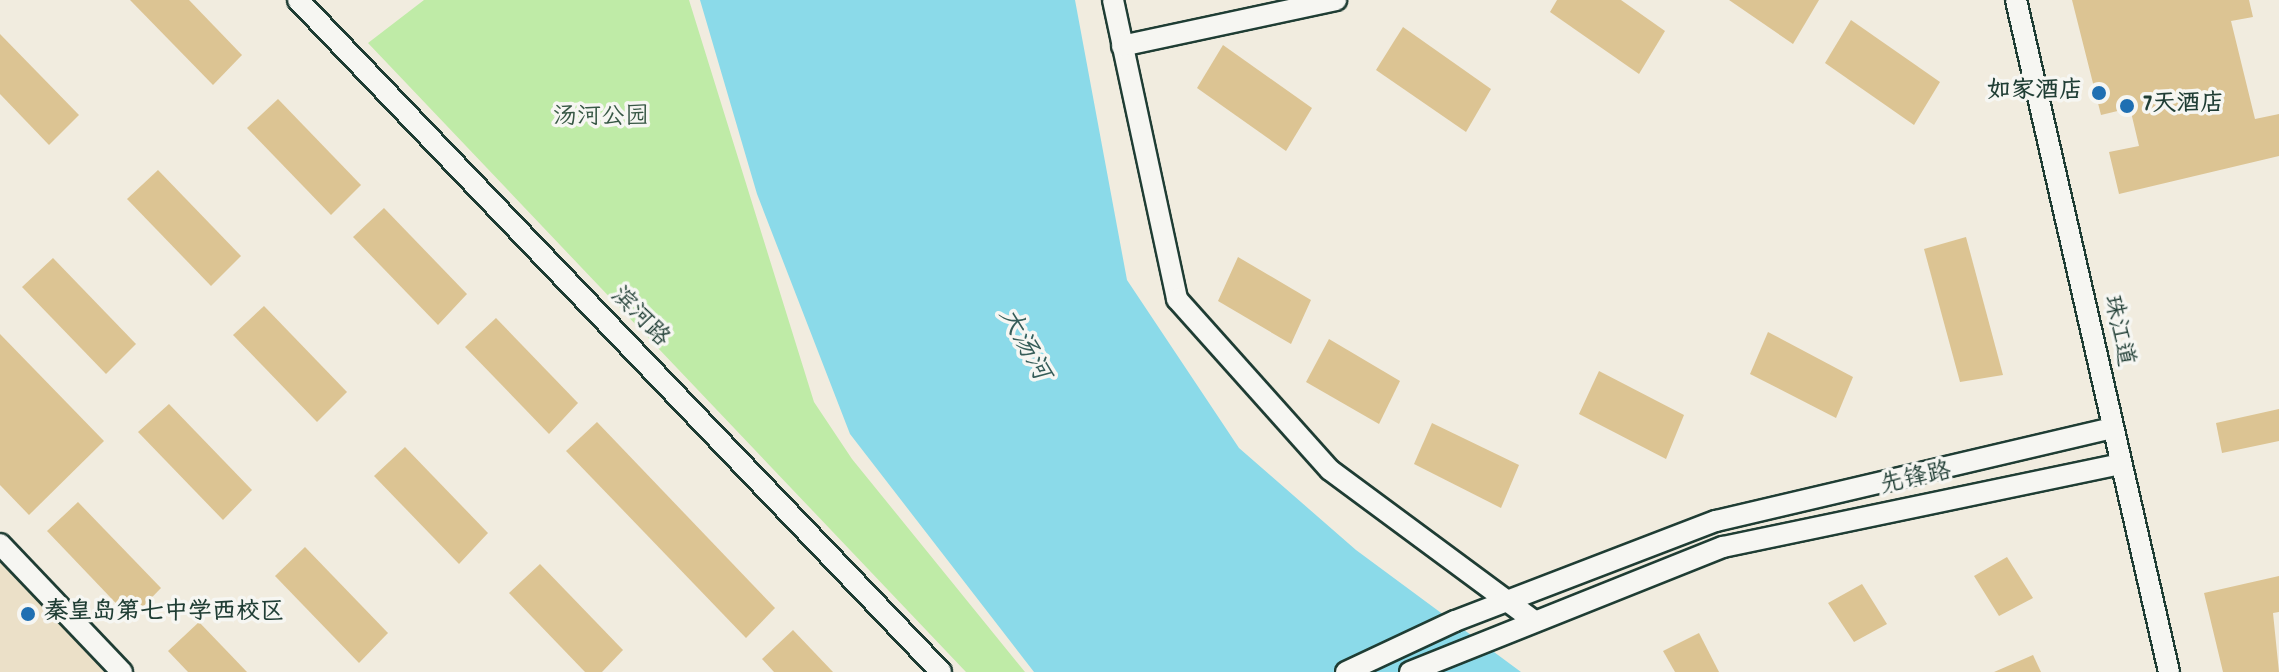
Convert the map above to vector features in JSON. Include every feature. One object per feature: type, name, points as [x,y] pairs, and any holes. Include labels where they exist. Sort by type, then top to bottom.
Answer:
[{"type":"street","name":"滨河路","points":[[298,0],[941,672]]},
{"type":"street","points":[[1113,0],[1177,299],[1330,470],[1534,621]]},
{"type":"street","points":[[1122,46],[1336,0]]},
{"type":"street","name":"珠江道","points":[[2016,0],[2119,464],[2169,672]]},
{"type":"street","points":[[1346,672],[1509,600],[1716,521],[2112,428]]},
{"type":"street","name":"先锋路","points":[[1410,672],[1723,547],[2119,464]]},
{"type":"street","points":[[0,544],[122,672]]},
{"type":"shaded area","name":"秦皇岛第七中学西校区","points":[[0,555],[113,672],[0,672]]},
{"type":"green space","name":"汤河公园","points":[[424,0],[689,0],[814,402],[852,459],[1025,672],[966,672],[368,43]]},
{"type":"water","name":"大汤河","points":[[700,0],[1075,0],[1127,280],[1239,448],[1356,550],[1521,672],[1034,672],[850,434],[757,194]]},
{"type":"building","points":[[130,0],[189,0],[242,55],[213,85]]},
{"type":"building","points":[[1557,0],[1621,0],[1665,31],[1639,74],[1550,12]]},
{"type":"building","points":[[1729,0],[1819,0],[1793,44]]},
{"type":"building","points":[[2072,0],[2249,0],[2253,17],[2231,21],[2255,119],[2279,114],[2279,156],[2119,194],[2109,152],[2139,146],[2130,108],[2101,115]]},
{"type":"building","points":[[1851,20],[1940,82],[1914,125],[1825,63]]},
{"type":"building","points":[[1403,27],[1491,89],[1466,132],[1376,70]]},
{"type":"building","points":[[0,34],[79,115],[49,145],[0,94]]},
{"type":"building","points":[[1223,45],[1312,108],[1286,151],[1197,88]]},
{"type":"building","points":[[278,99],[361,185],[331,215],[247,128]]},
{"type":"building","points":[[158,170],[241,256],[211,286],[127,199]]},
{"type":"building","points":[[384,208],[467,294],[438,325],[353,237]]},
{"type":"building","points":[[1966,237],[2003,375],[1960,382],[1924,249]]},
{"type":"building","points":[[1238,257],[1311,300],[1291,344],[1218,301]]},
{"type":"building","points":[[53,258],[136,344],[106,374],[22,287]]},
{"type":"building","points":[[264,306],[347,392],[317,422],[233,335]]},
{"type":"building","points":[[496,318],[578,403],[549,434],[465,347]]},
{"type":"building","points":[[1768,332],[1853,377],[1836,418],[1750,374]]},
{"type":"building","points":[[0,334],[104,441],[29,515],[0,485]]},
{"type":"building","points":[[1329,339],[1400,381],[1379,424],[1306,382]]},
{"type":"building","points":[[1599,371],[1684,415],[1666,459],[1579,414]]},
{"type":"building","points":[[169,404],[252,490],[223,520],[138,432]]},
{"type":"building","points":[[2279,409],[2279,441],[2222,453],[2216,423]]},
{"type":"building","points":[[597,422],[775,608],[746,638],[566,451]]},
{"type":"building","points":[[1432,423],[1519,465],[1501,508],[1414,464]]},
{"type":"building","points":[[405,447],[488,533],[459,564],[374,476]]},
{"type":"building","points":[[78,502],[161,588],[131,619],[47,531]]},
{"type":"building","points":[[305,547],[388,633],[359,663],[275,576]]},
{"type":"building","points":[[2007,557],[2033,598],[1999,616],[1974,576]]},
{"type":"building","points":[[540,564],[623,650],[602,672],[585,672],[509,593]]},
{"type":"building","points":[[2279,576],[2279,612],[2273,613],[2279,672],[2223,672],[2204,593]]},
{"type":"building","points":[[1862,584],[1887,624],[1854,642],[1828,603]]},
{"type":"building","points":[[199,622],[247,672],[188,672],[168,651]]},
{"type":"building","points":[[793,630],[833,672],[774,672],[762,659]]},
{"type":"building","points":[[1699,633],[1719,672],[1675,672],[1663,651]]},
{"type":"building","points":[[2033,655],[2041,672],[1994,672]]},
{"type":"place","name":"如家酒店","points":[[2099,93]]},
{"type":"place","name":"7天酒店","points":[[2127,106]]},
{"type":"place","name":"秦皇岛第七中学西校区","points":[[28,614]]}]
